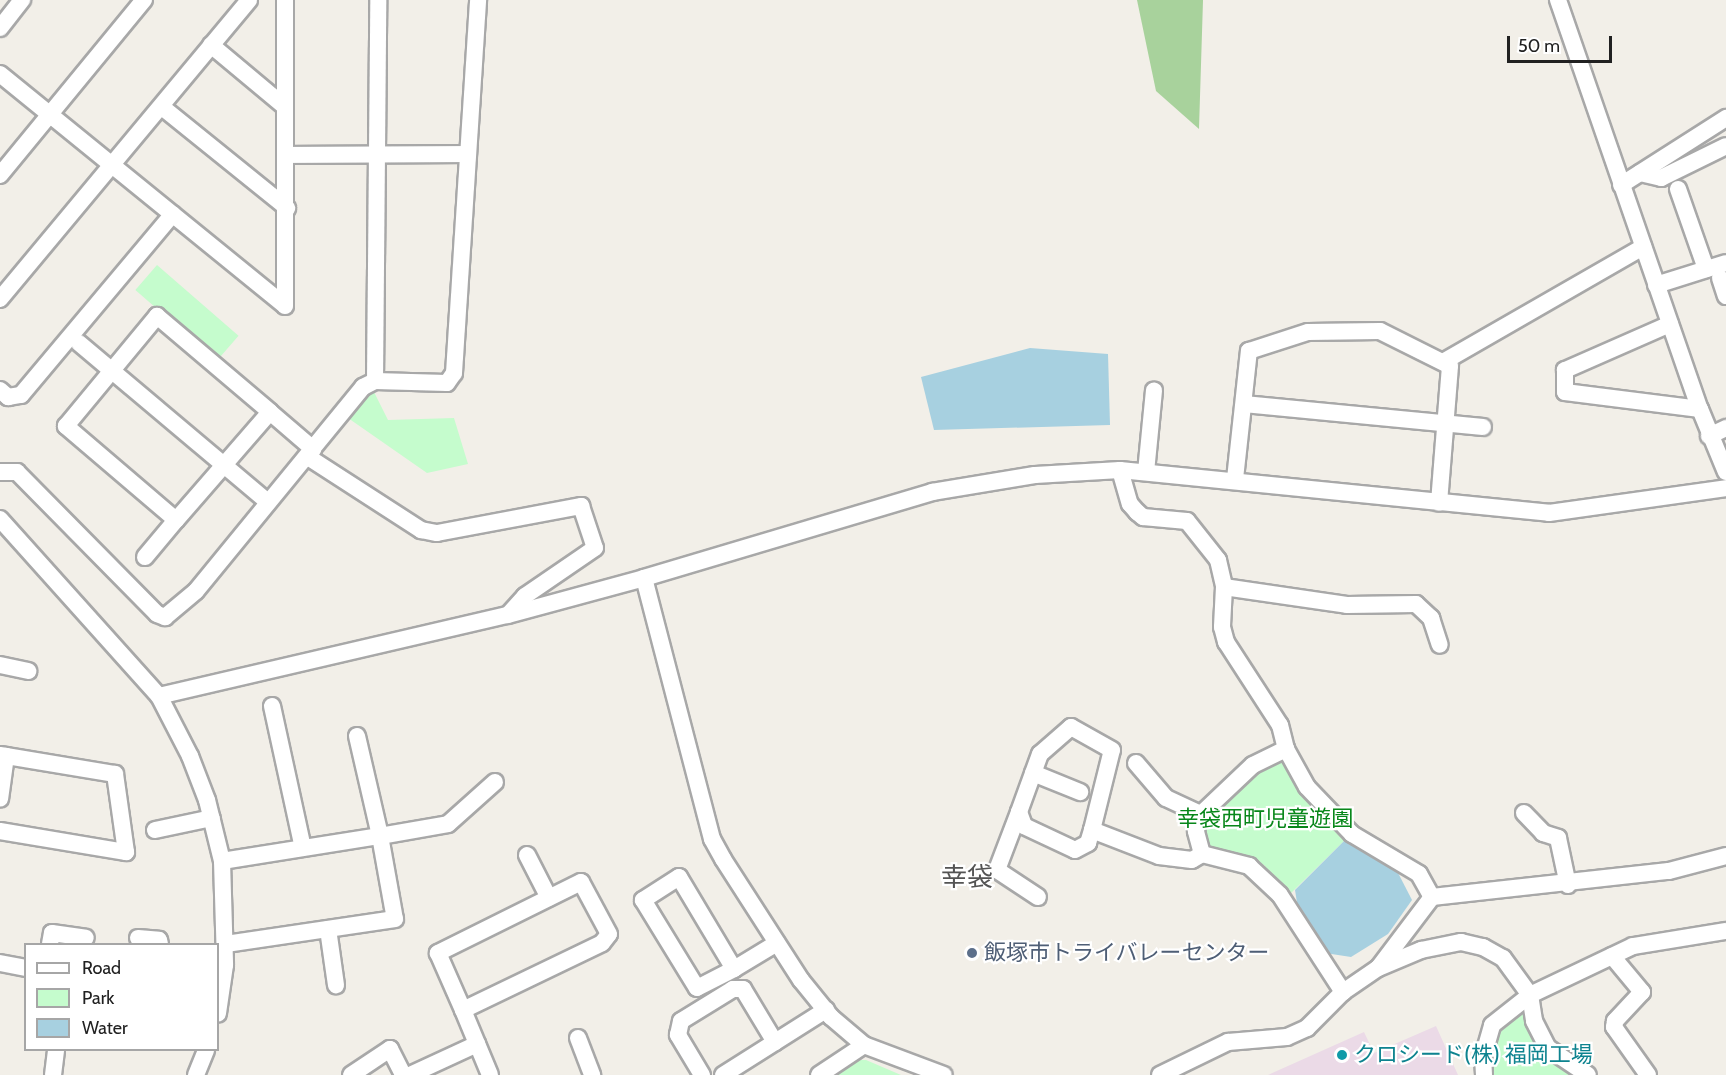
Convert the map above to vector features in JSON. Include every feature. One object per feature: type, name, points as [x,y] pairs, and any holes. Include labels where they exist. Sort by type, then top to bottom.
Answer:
[{"type":"street","points":[[0,28],[22,0]]},
{"type":"street","points":[[0,175],[144,0]]},
{"type":"street","points":[[0,299],[249,0]]},
{"type":"street","points":[[0,74],[285,306],[285,0]]},
{"type":"street","points":[[375,381],[378,0]]},
{"type":"street","points":[[0,472],[17,472],[157,614],[165,617],[196,591],[363,387],[375,381],[447,383],[454,373],[465,154],[478,0]]},
{"type":"street","points":[[1558,0],[1709,436],[1726,472]]},
{"type":"street","points":[[211,45],[284,106]]},
{"type":"street","points":[[162,107],[286,208]]},
{"type":"street","points":[[1621,184],[1726,118]]},
{"type":"street","points":[[1640,173],[1661,178],[1726,146]]},
{"type":"street","points":[[286,155],[465,154]]},
{"type":"street","points":[[1678,189],[1717,270],[1726,296]]},
{"type":"street","points":[[0,390],[8,397],[21,395],[173,214]]},
{"type":"street","points":[[1443,362],[1643,247]]},
{"type":"street","points":[[1656,285],[1717,270]]},
{"type":"street","points":[[176,520],[66,426],[157,316],[270,412],[311,453],[421,530],[437,533],[581,506],[595,548],[525,596],[508,615]]},
{"type":"street","points":[[1670,324],[1564,370],[1565,392],[1700,409]]},
{"type":"street","points":[[1235,479],[1249,351],[1308,332],[1380,331],[1450,366],[1438,503]]},
{"type":"street","points":[[79,343],[268,502]]},
{"type":"street","points":[[1146,472],[1154,390]]},
{"type":"street","points":[[1244,404],[1483,427]]},
{"type":"street","points":[[145,557],[270,412]]},
{"type":"street","points":[[1709,436],[1726,428]]},
{"type":"street","points":[[1120,470],[1130,504],[1137,512],[1143,517],[1187,521],[1203,538],[1218,560],[1224,587],[1222,627],[1226,642],[1280,724],[1286,748],[1319,801],[1352,834],[1419,874],[1432,897]]},
{"type":"street","points":[[159,696],[508,615],[644,578],[932,492],[1035,475],[1120,470],[1235,479],[1438,503],[1549,513],[1726,488]]},
{"type":"street","points":[[0,519],[159,696],[190,756],[212,818],[222,861],[226,944],[219,998]]},
{"type":"street","points":[[644,578],[712,839],[777,943],[825,1010],[864,1045],[944,1075]]},
{"type":"street","points":[[1224,587],[1347,605],[1416,604],[1431,618],[1440,645]]},
{"type":"street","points":[[0,665],[28,671]]},
{"type":"street","points":[[272,706],[303,848]]},
{"type":"street","points":[[1019,812],[1024,826],[1075,850],[1088,843],[1112,750],[1071,727],[1040,754],[997,870],[1038,897]]},
{"type":"street","points":[[226,944],[394,919],[380,836],[357,736]]},
{"type":"street","points":[[1202,854],[1196,831],[1201,814],[1253,765],[1286,748]]},
{"type":"street","points":[[0,799],[3,755],[115,774],[126,852],[0,831]]},
{"type":"street","points":[[1136,763],[1166,798],[1201,814]]},
{"type":"street","points":[[1033,773],[1080,792]]},
{"type":"street","points":[[222,861],[448,824],[495,782]]},
{"type":"street","points":[[1524,813],[1543,833],[1558,838],[1568,885]]},
{"type":"street","points":[[155,830],[212,818]]},
{"type":"street","points":[[1092,830],[1159,856],[1192,860],[1202,854],[1228,858],[1264,877],[1293,913],[1343,992]]},
{"type":"street","points":[[527,855],[549,898]]},
{"type":"street","points":[[1378,968],[1432,897],[1502,887],[1568,885],[1669,872],[1726,856]]},
{"type":"street","points":[[734,969],[680,877],[643,900],[697,988],[734,969],[777,943]]},
{"type":"street","points":[[463,1010],[603,943],[609,934],[581,882],[438,953],[490,1075]]},
{"type":"street","points":[[328,929],[336,985]]},
{"type":"street","points":[[1484,1075],[1483,1057],[1492,1025],[1530,994],[1634,946],[1726,931]]},
{"type":"street","points":[[50,943],[52,933],[86,938]]},
{"type":"street","points":[[138,938],[159,940],[160,943]]},
{"type":"street","points":[[1160,1075],[1228,1042],[1287,1037],[1307,1028],[1343,992],[1378,968],[1421,950],[1461,942],[1483,947],[1503,958],[1530,994],[1534,1021],[1548,1048],[1588,1075]]},
{"type":"street","points":[[1612,956],[1642,993],[1615,1021],[1614,1027],[1648,1075]]},
{"type":"street","points":[[0,963],[24,968]]},
{"type":"street","points":[[702,1075],[678,1035],[681,1021],[733,989],[743,989],[775,1042]]},
{"type":"street","points":[[723,1075],[825,1010]]},
{"type":"street","points":[[578,1038],[592,1075]]},
{"type":"street","points":[[410,1075],[477,1044]]},
{"type":"street","points":[[819,1075],[864,1045]]},
{"type":"street","points":[[351,1075],[390,1049],[403,1075]]},
{"type":"street","points":[[53,1075],[56,1051]]},
{"type":"street","points":[[196,1075],[206,1051]]},
{"type":"shaded area","points":[[1436,1026],[1458,1075],[1268,1075],[1364,1032],[1374,1053]]},
{"type":"green space","points":[[1137,0],[1203,0],[1199,129],[1156,91]]},
{"type":"green space","points":[[157,265],[239,336],[217,361],[135,290]]},
{"type":"green space","points":[[373,390],[388,420],[454,418],[468,464],[427,473],[348,418],[365,395]]},
{"type":"green space","name":"幸袋西町児童遊園","points":[[1276,758],[1281,761],[1300,794],[1344,841],[1288,896],[1264,865],[1212,850],[1202,836],[1204,822],[1254,772]]},
{"type":"green space","points":[[1527,1002],[1530,1024],[1583,1075],[1490,1075],[1496,1030]]},
{"type":"green space","points":[[859,1060],[866,1060],[901,1075],[834,1075]]},
{"type":"water","points":[[1030,348],[1108,354],[1110,425],[934,430],[921,377]]},
{"type":"water","points":[[1344,841],[1396,869],[1412,900],[1388,934],[1351,957],[1325,953],[1298,909],[1295,890]]},
{"type":"place","name":"飯塚市トライバレーセンター","points":[[972,953]]},
{"type":"place","name":"クロシード(株) 福岡工場","points":[[1342,1055]]},
{"type":"district","name":"幸袋","points":[[967,878]]}]
